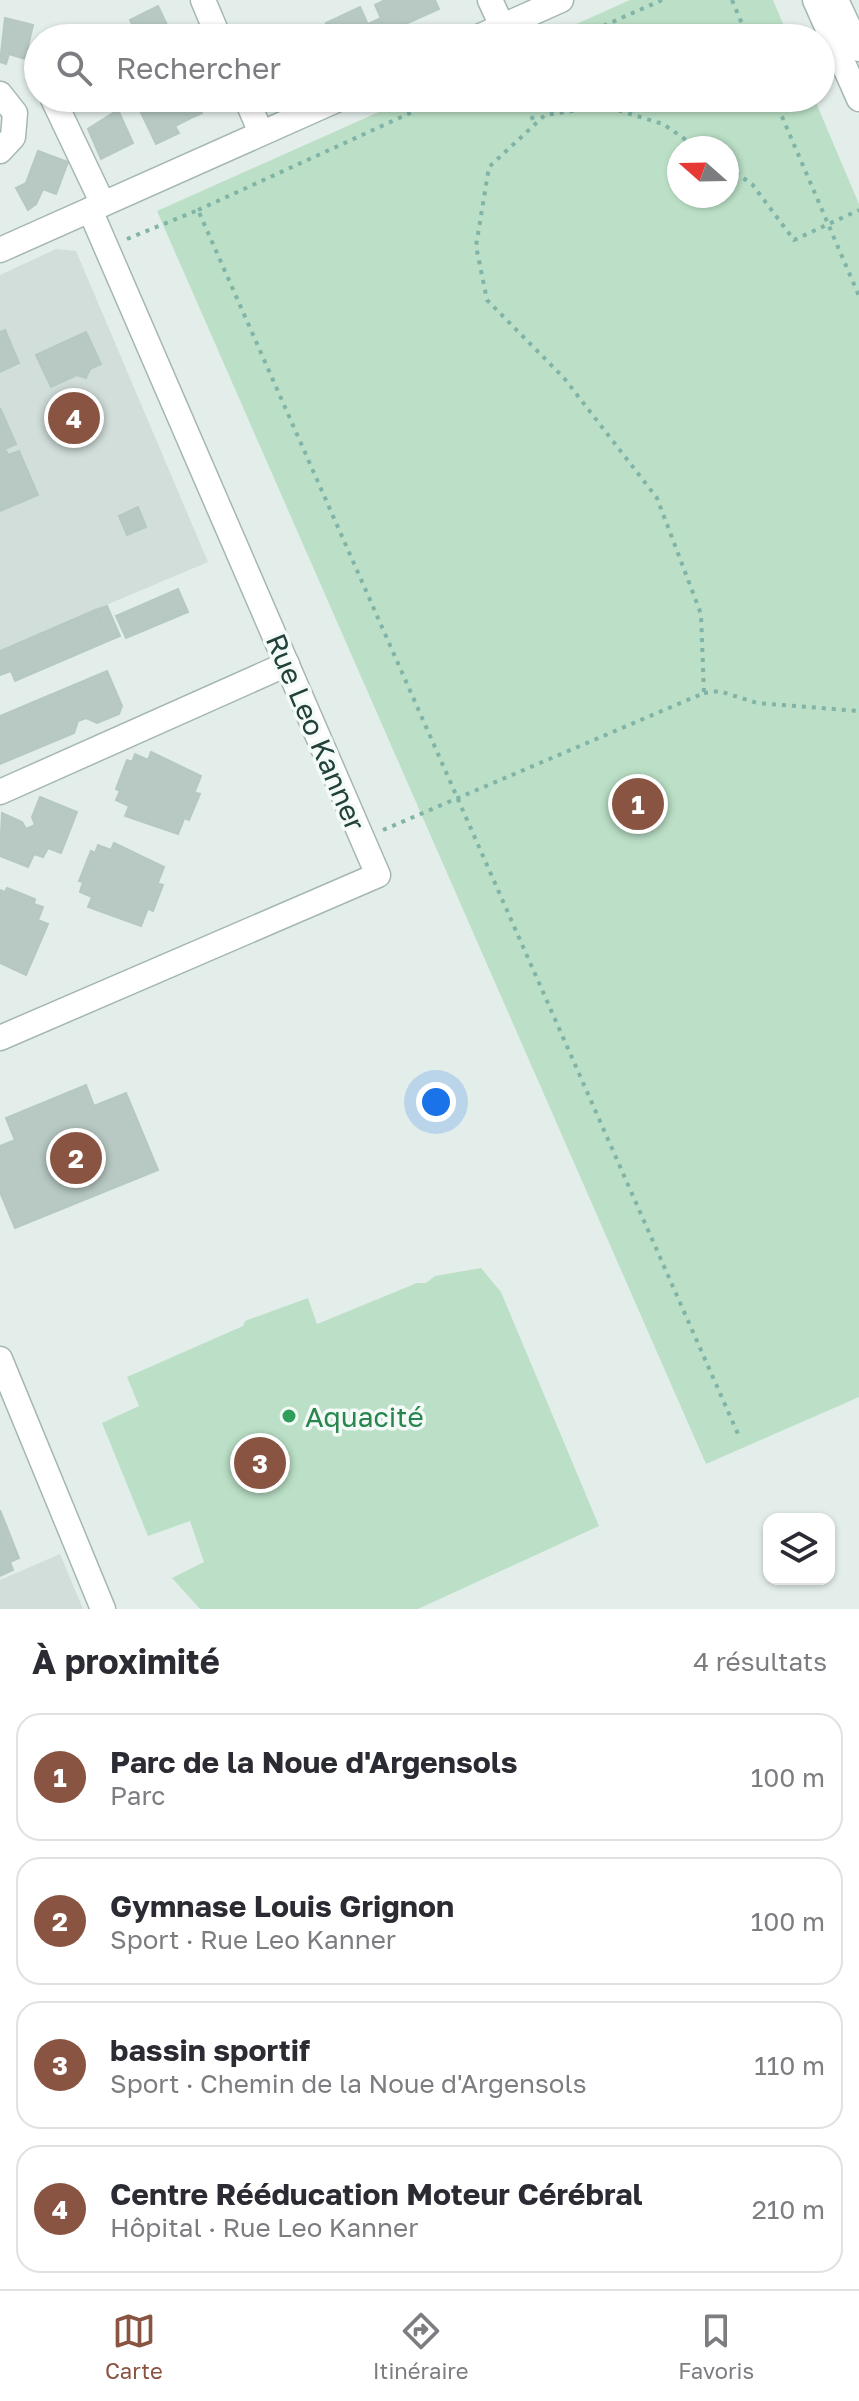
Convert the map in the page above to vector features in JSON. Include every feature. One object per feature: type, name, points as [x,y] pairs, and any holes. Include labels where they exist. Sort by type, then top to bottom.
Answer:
[{"type":"street","points":[[203,0],[213,24]]},
{"type":"street","points":[[490,0],[501,24]]},
{"type":"street","points":[[507,24],[561,0]]},
{"type":"street","points":[[815,0],[826,24]]},
{"type":"street","points":[[836,0],[859,49]]},
{"type":"street","points":[[835,45],[859,99]]},
{"type":"street","points":[[0,151],[13,137],[7,103]]},
{"type":"street","name":"Rue Leo Kanner","points":[[0,1038],[378,875],[106,248],[97,207],[59,112]]},
{"type":"street","points":[[252,112],[261,133]]},
{"type":"street","points":[[0,250],[309,112]]},
{"type":"street","points":[[0,792],[287,664]]},
{"type":"street","points":[[0,1359],[103,1609]]},
{"type":"path","points":[[608,24],[662,0]]},
{"type":"path","points":[[732,0],[742,24]]},
{"type":"path","points":[[106,248],[198,210],[412,112]]},
{"type":"path","points":[[529,112],[535,124]]},
{"type":"path","points":[[565,112],[545,115],[489,167],[476,246],[487,300],[564,378],[657,498],[701,614],[704,693]]},
{"type":"path","points":[[624,112],[663,124],[680,136]]},
{"type":"path","points":[[780,112],[859,296]]},
{"type":"path","points":[[739,175],[752,184],[794,240],[859,210]]},
{"type":"path","points":[[198,210],[738,1434]]},
{"type":"path","points":[[362,839],[704,693],[719,691],[757,703],[859,711]]},
{"type":"shaded area","points":[[56,249],[76,251],[208,562],[0,650],[0,275]]},
{"type":"shaded area","points":[[60,1554],[83,1609],[0,1609],[0,1580]]},
{"type":"green space","points":[[630,0],[773,0],[783,24],[576,24]]},
{"type":"green space","points":[[379,112],[820,112],[859,204],[859,1397],[706,1464],[157,211]]},
{"type":"green space","points":[[481,1268],[501,1292],[599,1526],[418,1609],[200,1609],[172,1578],[204,1562],[190,1521],[148,1536],[102,1423],[139,1406],[127,1377],[243,1326],[245,1321],[308,1298],[317,1324],[417,1283],[426,1283],[435,1276]]},
{"type":"building","points":[[385,0],[435,0],[439,9],[405,24],[368,24],[381,18],[375,5]]},
{"type":"building","points":[[158,6],[167,24],[132,24],[130,20]]},
{"type":"building","points":[[360,7],[368,24],[326,24]]},
{"type":"building","points":[[5,18],[29,24],[24,24],[24,59],[9,54],[6,64],[0,62]]},
{"type":"building","points":[[119,112],[133,143],[101,159],[88,129]]},
{"type":"building","points":[[141,112],[186,112],[189,119],[175,126],[179,133],[156,144]]},
{"type":"building","points":[[186,112],[202,112],[202,113],[189,119]]},
{"type":"building","points":[[38,151],[68,162],[56,194],[26,183]]},
{"type":"building","points":[[26,183],[43,189],[36,204],[28,210],[16,188]]},
{"type":"building","points":[[5,330],[19,363],[0,372],[0,332]]},
{"type":"building","points":[[86,332],[101,364],[90,369],[86,378],[77,375],[51,387],[36,355]]},
{"type":"building","points":[[0,408],[16,444],[5,449],[8,455],[19,451],[38,495],[0,511]]},
{"type":"building","points":[[138,507],[146,527],[127,535],[119,516]]},
{"type":"building","points":[[178,589],[188,612],[126,638],[116,616]]},
{"type":"building","points":[[107,606],[120,636],[108,641],[95,610]]},
{"type":"building","points":[[95,610],[108,641],[15,681],[11,671],[0,675],[0,651]]},
{"type":"building","points":[[107,671],[122,706],[119,714],[97,723],[86,718],[78,721],[74,733],[0,764],[0,716]]},
{"type":"building","points":[[151,752],[201,776],[178,834],[125,816],[129,806],[116,800],[120,791],[116,789],[127,760],[132,762],[135,754],[148,760]]},
{"type":"building","points":[[193,792],[200,794],[189,820],[182,817]]},
{"type":"building","points":[[40,797],[77,812],[61,853],[48,848],[43,857],[34,854],[28,867],[0,856],[2,813],[22,822],[26,829],[35,825],[32,817]]},
{"type":"building","points":[[114,843],[164,867],[141,926],[88,907],[92,897],[80,892],[83,882],[79,881],[91,851],[95,853],[98,845],[111,850]]},
{"type":"building","points":[[156,883],[163,885],[153,911],[146,908]]},
{"type":"building","points":[[7,888],[35,899],[34,904],[43,907],[38,920],[48,924],[26,975],[0,963],[0,890],[5,892]]},
{"type":"building","points":[[86,1085],[94,1106],[126,1093],[158,1170],[15,1228],[0,1192],[0,1146],[15,1140],[6,1118]]},
{"type":"building","points":[[0,1510],[19,1558],[10,1562],[13,1570],[0,1576]]},
{"type":"place","name":"Centre Rééducation Moteur Cérébral","points":[[74,418]]},
{"type":"place","name":"Parc de la Noue d'Argensols","points":[[638,804]]},
{"type":"place","name":"Gymnase Louis Grignon","points":[[76,1158]]},
{"type":"place","name":"Aquacité","points":[[289,1416]]},
{"type":"place","name":"bassin sportif","points":[[260,1463]]}]
